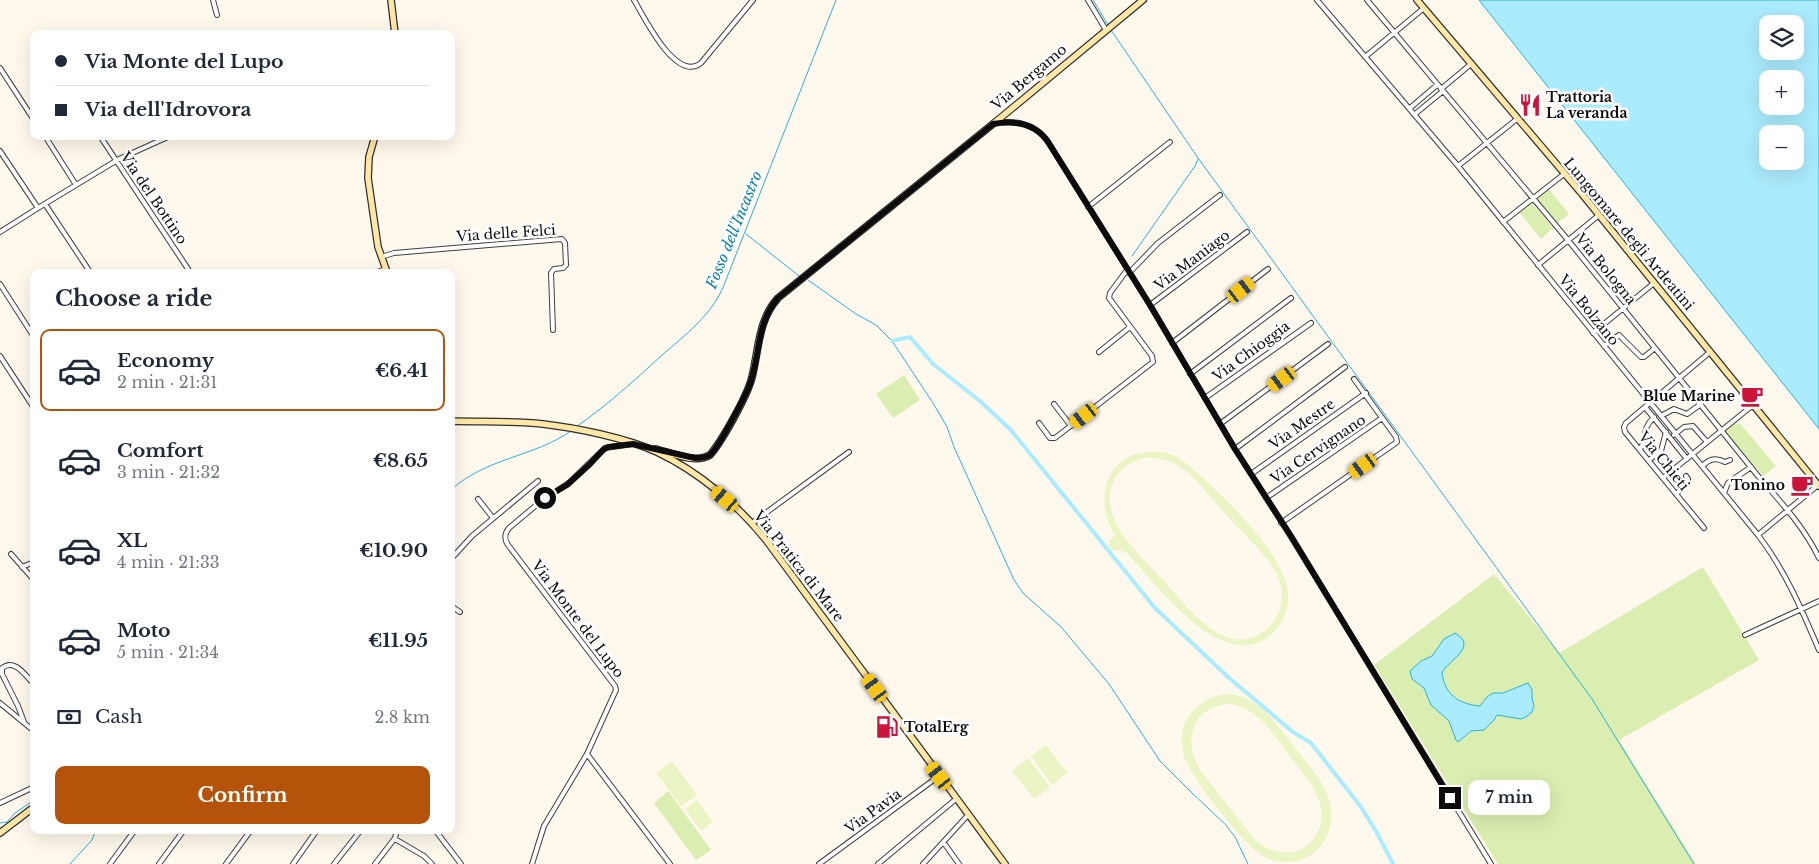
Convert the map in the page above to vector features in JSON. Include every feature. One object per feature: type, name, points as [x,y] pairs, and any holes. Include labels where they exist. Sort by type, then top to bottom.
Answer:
[{"type":"street","points":[[213,0],[217,16]]},
{"type":"street","points":[[391,0],[395,30]]},
{"type":"street","points":[[634,0],[668,54],[682,65],[689,67],[701,64],[753,0]]},
{"type":"street","points":[[1088,0],[1106,30]]},
{"type":"street","name":"Via Bergamo","points":[[633,444],[695,458],[705,458],[710,455],[746,393],[752,376],[762,327],[769,310],[777,299],[1143,0]]},
{"type":"street","name":"Via Bologna","points":[[1367,0],[1568,240],[1751,467],[1788,510],[1807,536],[1819,558]]},
{"type":"street","name":"Lungomare degli Ardeatini","points":[[1417,0],[1599,215],[1819,485]]},
{"type":"street","name":"Via Bolzano","points":[[1320,1],[1458,166],[1758,535],[1779,564],[1819,650]]},
{"type":"street","points":[[1365,57],[1424,8]]},
{"type":"street","points":[[1415,114],[1471,64]]},
{"type":"street","points":[[0,68],[30,114]]},
{"type":"street","points":[[1410,108],[1437,85]]},
{"type":"street","points":[[1458,166],[1517,119]]},
{"type":"street","points":[[993,124],[1017,123],[1029,126],[1039,132],[1048,142],[1150,305],[1235,449],[1491,864]]},
{"type":"street","points":[[48,140],[76,185]]},
{"type":"street","name":"Via del Bottino","points":[[103,140],[188,269]]},
{"type":"street","points":[[0,232],[116,160],[161,140]]},
{"type":"street","points":[[374,140],[369,154],[368,173],[381,257],[385,269]]},
{"type":"street","points":[[1088,207],[1170,142]]},
{"type":"street","points":[[0,151],[38,208]]},
{"type":"street","points":[[1503,222],[1564,174]]},
{"type":"street","points":[[1039,423],[1052,439],[1152,362],[1152,356],[1109,297],[1128,271],[1158,243],[1220,195]]},
{"type":"street","points":[[45,204],[88,269]]},
{"type":"street","points":[[1538,265],[1599,215]]},
{"type":"street","name":"Via Maniago","points":[[1150,305],[1247,232]]},
{"type":"street","name":"Via delle Felci","points":[[381,257],[394,253],[562,239],[565,243],[566,265],[562,268],[554,269],[551,273],[554,330]]},
{"type":"street","points":[[1172,343],[1268,269]]},
{"type":"street","points":[[1593,332],[1654,283]]},
{"type":"street","points":[[0,284],[30,331]]},
{"type":"street","points":[[1190,374],[1291,298]]},
{"type":"street","name":"Via Chioggia","points":[[1205,398],[1311,323]]},
{"type":"street","points":[[1100,352],[1130,327]]},
{"type":"street","points":[[1604,346],[1619,335],[1641,357],[1644,357],[1655,348]]},
{"type":"street","points":[[1220,424],[1328,344]]},
{"type":"street","name":"Via Chieti","points":[[1704,528],[1625,432],[1624,427],[1626,423],[1710,352]]},
{"type":"street","points":[[0,356],[30,402]]},
{"type":"street","points":[[1235,449],[1345,367]]},
{"type":"street","points":[[1281,523],[1395,444],[1397,440],[1354,379]]},
{"type":"street","name":"Via Mestre","points":[[1251,474],[1366,394]]},
{"type":"street","points":[[1054,404],[1071,426]]},
{"type":"street","points":[[1661,416],[1674,409],[1687,414],[1701,404]]},
{"type":"street","points":[[1663,478],[1753,405]]},
{"type":"street","points":[[1645,407],[1687,458]]},
{"type":"street","points":[[1640,450],[1644,441],[1645,428],[1654,417]]},
{"type":"street","name":"Via Cervignano","points":[[1266,498],[1382,418]]},
{"type":"street","name":"Via Pratica di Mare","points":[[455,421],[539,424],[583,431],[633,444],[658,453],[688,470],[717,492],[752,523],[768,542],[1004,864]]},
{"type":"street","points":[[1670,438],[1684,427],[1694,426],[1707,442]]},
{"type":"street","points":[[1649,460],[1661,451],[1666,432]]},
{"type":"street","name":"Via Monte del Lupo","points":[[532,864],[544,826],[587,754],[615,693],[615,686],[508,545],[505,536],[510,527],[540,502],[567,485],[603,450],[608,447],[633,444]]},
{"type":"street","points":[[752,523],[849,452]]},
{"type":"street","points":[[1702,466],[1713,459],[1718,458],[1725,462],[1730,460]]},
{"type":"street","points":[[1724,493],[1728,483],[1751,467]]},
{"type":"street","points":[[1676,494],[1686,485],[1688,479],[1686,476]]},
{"type":"street","points":[[455,555],[468,540],[538,481]]},
{"type":"street","points":[[1758,535],[1819,485]]},
{"type":"street","points":[[478,499],[493,518]]},
{"type":"street","points":[[10,554],[30,576]]},
{"type":"street","points":[[22,567],[30,564]]},
{"type":"street","points":[[1745,635],[1819,601]]},
{"type":"street","points":[[455,609],[460,612]]},
{"type":"street","points":[[24,722],[16,700],[2,674],[2,668],[7,664],[15,666],[30,680]]},
{"type":"street","points":[[0,702],[30,727]]},
{"type":"street","points":[[587,754],[670,864]]},
{"type":"street","name":"Via Pavia","points":[[819,864],[939,776]]},
{"type":"street","points":[[0,803],[30,789]]},
{"type":"street","points":[[878,864],[956,799]]},
{"type":"street","points":[[0,833],[30,810]]},
{"type":"street","points":[[923,864],[968,815]]},
{"type":"street","points":[[110,864],[132,834]]},
{"type":"street","points":[[159,864],[181,834]]},
{"type":"street","points":[[226,864],[248,834]]},
{"type":"street","points":[[292,864],[314,834]]},
{"type":"street","points":[[334,864],[357,834]]},
{"type":"street","points":[[375,864],[395,839],[396,834]]},
{"type":"street","points":[[438,834],[461,864]]},
{"type":"street","points":[[395,839],[424,856],[432,864]]},
{"type":"street","points":[[944,843],[960,864]]},
{"type":"green space","points":[[1548,188],[1569,214],[1557,224],[1536,199]]},
{"type":"green space","points":[[1531,202],[1553,228],[1541,239],[1519,212]]},
{"type":"green space","points":[[904,375],[920,400],[893,418],[876,394]]},
{"type":"green space","points":[[1738,421],[1776,466],[1763,476],[1725,431],[1735,423],[1737,425]]},
{"type":"green space","points":[[1149,452],[1162,453],[1182,460],[1226,500],[1253,529],[1276,561],[1284,576],[1288,591],[1285,615],[1271,635],[1252,645],[1232,644],[1212,635],[1192,621],[1172,603],[1127,553],[1121,550],[1113,550],[1109,546],[1110,541],[1115,535],[1105,509],[1107,482],[1113,470],[1122,461],[1134,455]],"holes":[[[1148,458],[1169,461],[1190,475],[1273,568],[1281,586],[1281,604],[1275,620],[1263,632],[1249,639],[1235,639],[1221,635],[1208,626],[1184,604],[1122,534],[1112,511],[1111,489],[1121,470],[1131,463]]]},
{"type":"green space","points":[[1703,567],[1759,660],[1619,740],[1696,864],[1498,864],[1374,665],[1494,574],[1559,653]]},
{"type":"green space","points":[[1230,694],[1251,701],[1259,707],[1275,722],[1323,785],[1330,802],[1331,823],[1323,843],[1308,857],[1297,861],[1284,862],[1271,860],[1263,856],[1244,839],[1219,810],[1189,766],[1184,756],[1182,744],[1182,733],[1185,723],[1198,706],[1218,696]],"holes":[[[1229,704],[1249,711],[1265,724],[1316,793],[1322,812],[1321,823],[1314,839],[1298,851],[1286,853],[1275,851],[1255,840],[1196,763],[1191,740],[1193,729],[1198,720],[1205,712],[1216,707]]]},
{"type":"green space","points":[[1046,745],[1067,773],[1052,785],[1031,756]]},
{"type":"green space","points":[[1028,758],[1050,787],[1034,799],[1012,771]]},
{"type":"green space","points":[[672,761],[697,795],[681,806],[656,773]]},
{"type":"green space","points":[[668,791],[711,850],[696,860],[654,803]]},
{"type":"green space","points":[[697,800],[713,822],[701,831],[685,809]]},
{"type":"water","points":[[1479,0],[1819,0],[1819,429]]},
{"type":"water","points":[[1455,633],[1462,638],[1464,643],[1460,653],[1442,673],[1450,693],[1466,703],[1480,706],[1493,693],[1503,693],[1528,683],[1532,690],[1534,706],[1532,712],[1521,719],[1497,715],[1484,730],[1471,731],[1458,742],[1456,740],[1449,721],[1431,705],[1424,688],[1412,679],[1410,671],[1421,661],[1432,656],[1444,639]]},
{"type":"waterway","name":"Fosso dell'Incastro","points":[[576,427],[620,393],[688,332],[705,315],[719,296],[836,0]]},
{"type":"waterway","points":[[1093,0],[1108,25]]},
{"type":"waterway","points":[[1111,30],[1198,158],[1592,699],[1694,864]]},
{"type":"waterway","points":[[1132,256],[1198,159]]},
{"type":"waterway","points":[[746,234],[799,276]]},
{"type":"waterway","points":[[808,280],[856,314],[876,325],[892,341],[947,427],[954,447],[1014,580],[1023,593],[1061,627],[1109,684],[1160,761],[1226,825],[1235,837],[1248,864]]},
{"type":"waterway","points":[[892,341],[910,337],[933,364],[980,401],[1010,429],[1155,608],[1228,677],[1293,732],[1311,743],[1361,807],[1393,864]]},
{"type":"waterway","name":"Fosso dell'Incastro","points":[[455,487],[479,471],[541,447],[571,431]]},
{"type":"waterway","points":[[0,823],[7,822],[15,813],[30,803]]},
{"type":"waterway","name":"Fosso dell'Incastro","points":[[70,864],[92,840],[94,834]]},
{"type":"place","name":"Trattoria La veranda","points":[[1530,105]]},
{"type":"place","name":"Blue Marine","points":[[1752,396]]},
{"type":"place","name":"Tonino","points":[[1802,485]]},
{"type":"place","name":"TotalErg","points":[[887,727]]},
{"type":"route","points":[[545,498],[567,485],[608,447],[633,444],[695,458],[705,458],[710,455],[746,393],[752,376],[762,327],[774,302],[993,124],[1009,122],[1027,125],[1039,132],[1048,142],[1150,305],[1235,449],[1291,536],[1450,798]]}]
